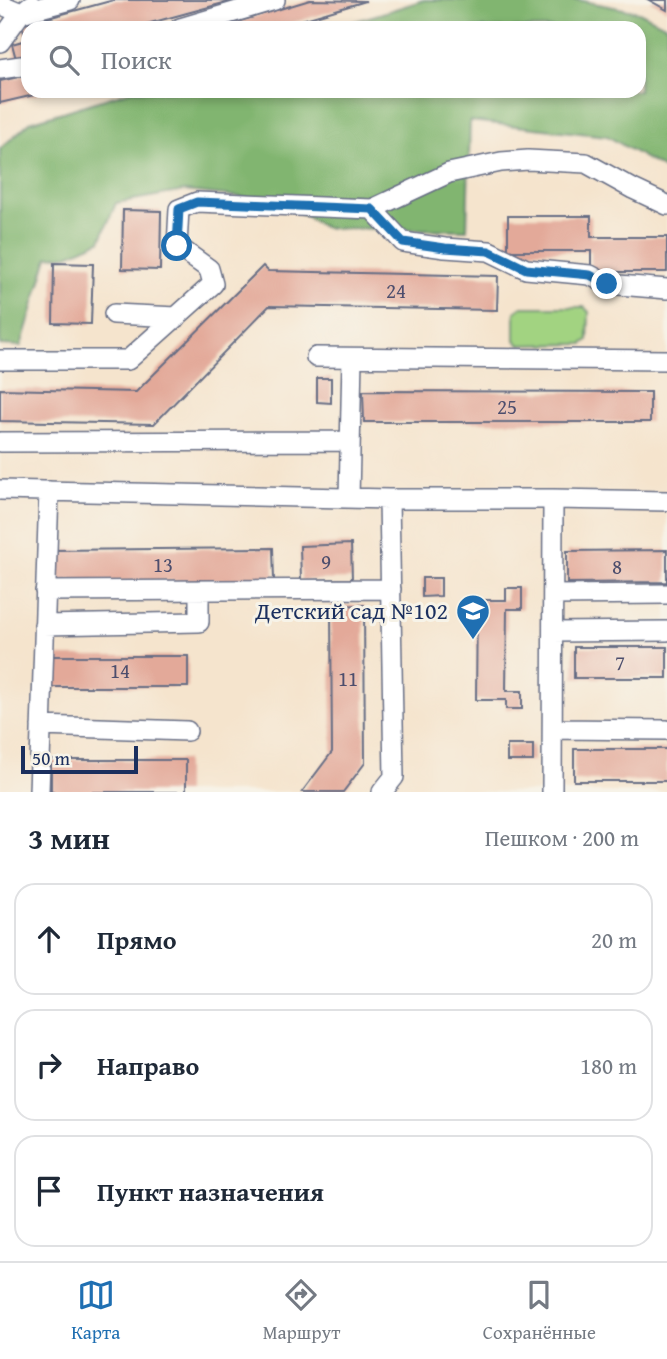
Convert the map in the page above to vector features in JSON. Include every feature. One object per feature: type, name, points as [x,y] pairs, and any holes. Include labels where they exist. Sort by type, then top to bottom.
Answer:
[{"type":"lane","points":[[0,42],[21,13],[37,0]]},
{"type":"lane","points":[[0,4],[21,13],[70,0]]},
{"type":"lane","points":[[204,21],[275,0]]},
{"type":"lane","points":[[0,69],[21,66]]},
{"type":"lane","points":[[0,360],[128,360],[213,284],[209,269],[177,246],[179,209],[197,202],[372,209],[449,173],[501,162],[528,160],[586,163],[667,205]]},
{"type":"lane","points":[[372,209],[403,242],[489,251],[526,269],[590,275],[607,284],[667,289]]},
{"type":"lane","points":[[114,314],[177,317]]},
{"type":"lane","points":[[316,357],[667,360]]},
{"type":"lane","points":[[349,498],[352,358]]},
{"type":"lane","points":[[0,442],[351,441]]},
{"type":"lane","points":[[0,490],[389,499],[667,501]]},
{"type":"lane","points":[[39,792],[48,491]]},
{"type":"lane","points":[[382,792],[394,777],[389,499]]},
{"type":"lane","points":[[552,792],[553,499]]},
{"type":"lane","points":[[46,591],[391,589]]},
{"type":"lane","points":[[44,625],[199,622],[199,590]]},
{"type":"lane","points":[[553,595],[667,594]]},
{"type":"lane","points":[[553,632],[667,631]]},
{"type":"lane","points":[[41,726],[187,731]]},
{"type":"lane","points":[[553,729],[667,730]]},
{"type":"green space","points":[[424,0],[578,0],[639,12],[667,26],[667,171],[607,136],[470,121],[467,230],[325,228],[282,201],[184,191],[116,203],[100,241],[68,255],[48,257],[21,346],[0,345],[0,149],[30,122],[108,98],[646,98],[646,21],[356,21]]},
{"type":"green space","points":[[522,307],[584,307],[589,312],[588,340],[583,344],[520,345],[515,340],[515,312]]},
{"type":"building","points":[[114,0],[231,0],[158,21],[37,21]]},
{"type":"building","points":[[310,0],[366,1],[299,21],[240,21]]},
{"type":"building","points":[[649,0],[667,0],[667,10]]},
{"type":"building","points":[[21,41],[21,58],[16,59],[12,44]]},
{"type":"building","points":[[21,76],[21,98],[0,103],[0,81]]},
{"type":"building","points":[[123,210],[161,211],[160,270],[122,269]]},
{"type":"building","points":[[508,216],[591,216],[591,237],[667,237],[667,272],[591,272],[591,251],[508,251]]},
{"type":"building","points":[[54,263],[93,264],[91,324],[53,323]]},
{"type":"building","points":[[263,266],[268,271],[498,276],[497,310],[269,306],[154,424],[0,421],[0,389],[136,392]]},
{"type":"building","points":[[317,378],[331,378],[331,403],[317,402]]},
{"type":"building","points":[[363,391],[650,392],[650,422],[364,422]]},
{"type":"building","points":[[351,544],[352,579],[301,580],[300,546]]},
{"type":"building","points":[[273,548],[274,580],[53,582],[52,550]]},
{"type":"building","points":[[667,550],[667,582],[567,583],[567,551]]},
{"type":"building","points":[[422,578],[441,578],[441,596],[422,597]]},
{"type":"building","points":[[506,588],[522,588],[522,609],[507,609],[506,691],[522,691],[522,709],[506,709],[506,700],[476,700],[477,600],[506,600]]},
{"type":"building","points":[[364,605],[365,763],[343,792],[302,792],[332,752],[331,606]]},
{"type":"building","points":[[574,647],[667,647],[667,678],[574,678]]},
{"type":"building","points":[[51,656],[188,656],[188,687],[51,687]]},
{"type":"building","points":[[507,745],[533,745],[533,761],[507,761]]},
{"type":"building","points":[[574,749],[667,749],[667,781],[574,781]]},
{"type":"building","points":[[51,760],[186,760],[186,792],[51,792]]},
{"type":"place","name":"Детский сад №102","points":[[473,641]]},
{"type":"route","points":[[177,246],[179,209],[197,202],[372,209],[403,242],[489,251],[526,269],[590,275],[607,284]]}]
